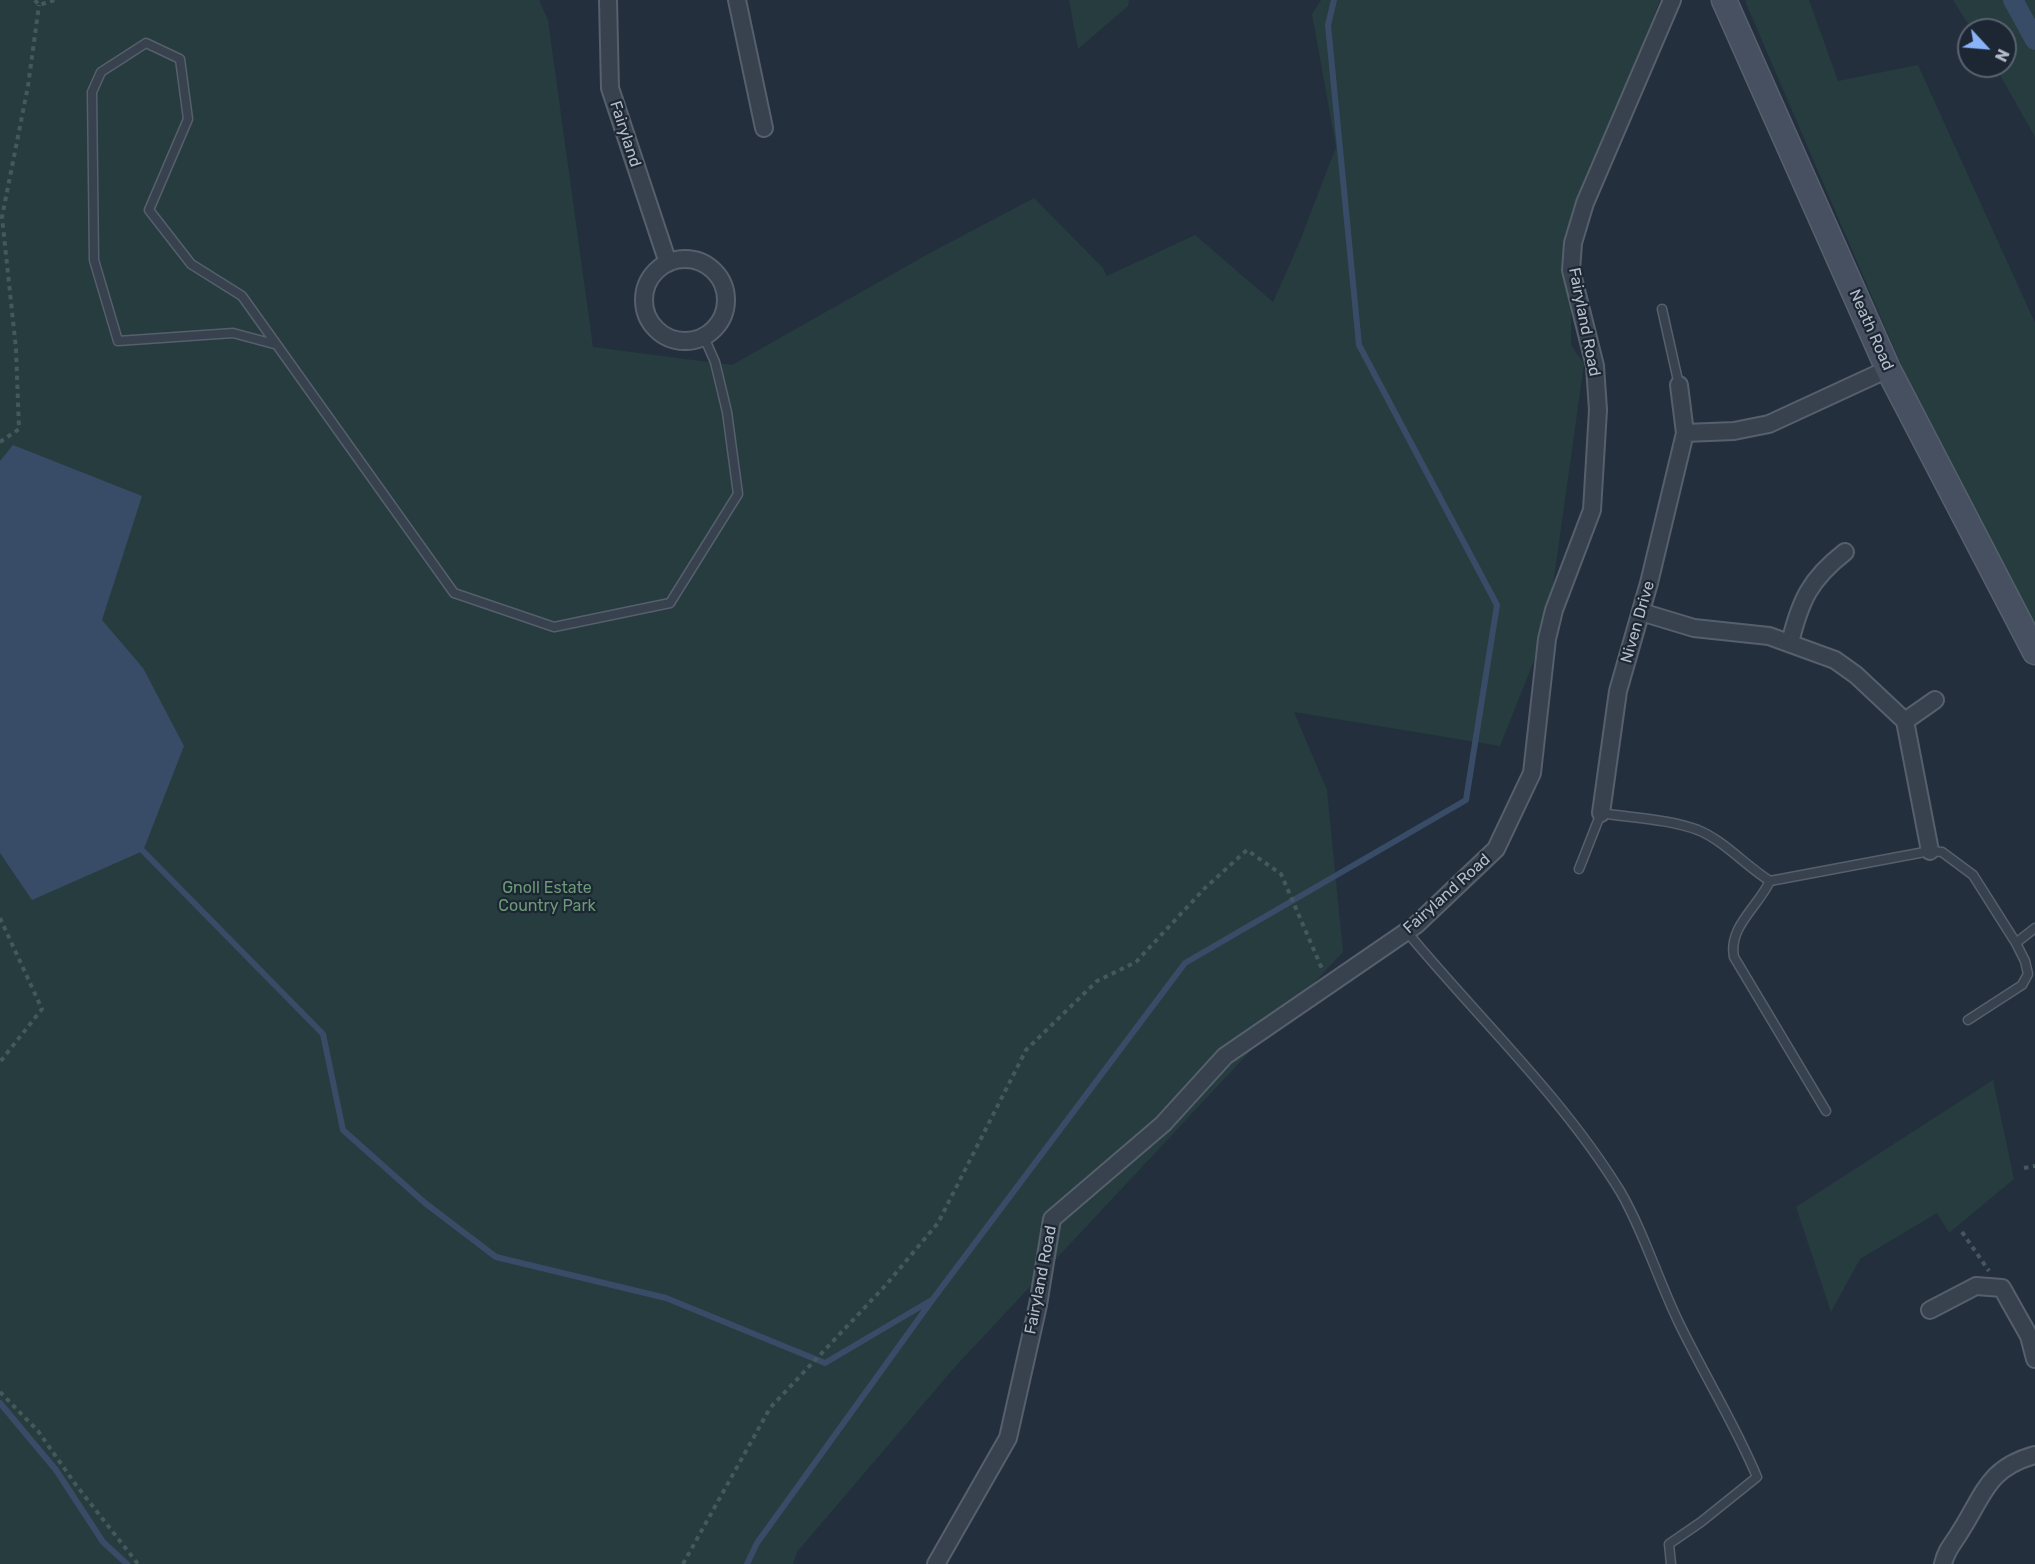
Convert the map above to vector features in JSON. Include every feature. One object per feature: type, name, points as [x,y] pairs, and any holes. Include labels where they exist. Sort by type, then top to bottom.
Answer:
[{"type":"main road","name":"Neath Road","points":[[1724,0],[1888,369],[2035,652]]},
{"type":"street","name":"Fairyland","points":[[608,0],[610,88],[668,263]]},
{"type":"street","points":[[737,0],[764,128]]},
{"type":"street","name":"Fairyland Road","points":[[936,1564],[1008,1438],[1038,1305],[1052,1219],[1163,1124],[1225,1056],[1407,932],[1496,849],[1532,773],[1547,639],[1554,610],[1592,510],[1598,410],[1595,366],[1571,270],[1573,243],[1585,204],[1672,0]]},
{"type":"street","points":[[681,259],[696,260],[708,266],[719,276],[726,291],[726,306],[722,319],[704,337],[690,341],[676,340],[663,334],[648,317],[644,303],[646,289],[652,276],[668,263],[681,259]]},
{"type":"street","points":[[1679,385],[1685,433],[1734,431],[1769,424],[1888,369]]},
{"type":"street","name":"Niven Drive","points":[[1601,813],[1618,691],[1641,612],[1685,433]]},
{"type":"street","points":[[1790,643],[1798,610],[1808,589],[1825,567],[1845,552]]},
{"type":"street","points":[[1641,612],[1694,628],[1769,636],[1835,660],[1856,675],[1905,721],[1930,851]]},
{"type":"street","points":[[1905,721],[1935,700]]},
{"type":"street","points":[[1930,1310],[1976,1286],[2002,1288],[2029,1336],[2035,1359]]},
{"type":"street","points":[[1943,1564],[1946,1550],[1960,1533],[1984,1487],[1998,1472],[2020,1459],[2035,1455]]},
{"type":"lane","points":[[274,344],[233,333],[118,341],[94,260],[92,92],[101,72],[146,43],[180,58],[188,118],[149,210],[191,264],[242,296],[274,344],[454,593],[554,627],[670,603],[738,494],[727,412],[715,362],[704,337]]},
{"type":"lane","points":[[1662,309],[1679,385]]},
{"type":"lane","points":[[1579,869],[1601,813],[1669,822],[1699,831],[1770,881],[1930,851],[1942,852],[1972,875],[2016,943],[2025,961],[2028,974],[2022,985],[1968,1020]]},
{"type":"lane","points":[[1770,881],[1763,896],[1737,931],[1731,944],[1734,957],[1826,1110]]},
{"type":"lane","points":[[2016,943],[2035,928]]},
{"type":"lane","points":[[1407,932],[1452,986],[1527,1067],[1577,1129],[1620,1191],[1679,1323],[1743,1442],[1754,1468],[1757,1477],[1701,1522],[1669,1544],[1671,1564]]},
{"type":"path","points":[[0,442],[19,429],[16,349],[2,217],[28,86],[39,5],[35,0]]},
{"type":"path","points":[[39,5],[55,0]]},
{"type":"path","points":[[683,1564],[770,1408],[885,1286],[938,1223],[1026,1050],[1097,981],[1136,962],[1205,888],[1246,850],[1281,874],[1329,984]]},
{"type":"path","points":[[0,918],[42,1009],[0,1062]]},
{"type":"path","points":[[2024,1168],[2035,1166]]},
{"type":"path","points":[[1962,1232],[2002,1288]]},
{"type":"path","points":[[0,1392],[38,1431],[76,1485],[138,1564]]},
{"type":"green space","name":"Gnoll Estate Country Park","points":[[0,0],[539,0],[548,20],[593,347],[732,365],[930,253],[1034,198],[1103,268],[1107,276],[1195,235],[1273,302],[1300,241],[1336,147],[1312,14],[1321,0],[1660,0],[1572,222],[1571,345],[1584,364],[1547,628],[1500,746],[1294,712],[1327,790],[1343,952],[954,1368],[797,1552],[793,1564],[0,1564]]},
{"type":"green space","points":[[1069,0],[1129,0],[1128,6],[1078,49]]},
{"type":"green space","points":[[1809,0],[1838,81],[1918,65],[2035,323],[2035,630],[1928,427],[1745,1]]},
{"type":"green space","points":[[1953,0],[2035,0],[2035,137],[2002,78],[2017,78],[2017,18],[1964,18]]},
{"type":"green space","points":[[1993,1080],[2014,1179],[1949,1233],[1937,1213],[1860,1259],[1831,1312],[1796,1207]]},
{"type":"water","points":[[13,445],[142,496],[102,620],[143,668],[184,746],[143,851],[32,900],[0,853],[0,461]]},
{"type":"waterway","points":[[747,1564],[757,1543],[933,1299],[1185,963],[1466,800],[1497,605],[1359,345],[1328,25],[1334,0]]},
{"type":"waterway","points":[[2013,0],[2035,40]]},
{"type":"waterway","points":[[143,851],[323,1034],[343,1130],[425,1203],[496,1257],[666,1298],[825,1363],[930,1301]]},
{"type":"waterway","points":[[0,1403],[56,1470],[103,1542],[127,1564]]}]
